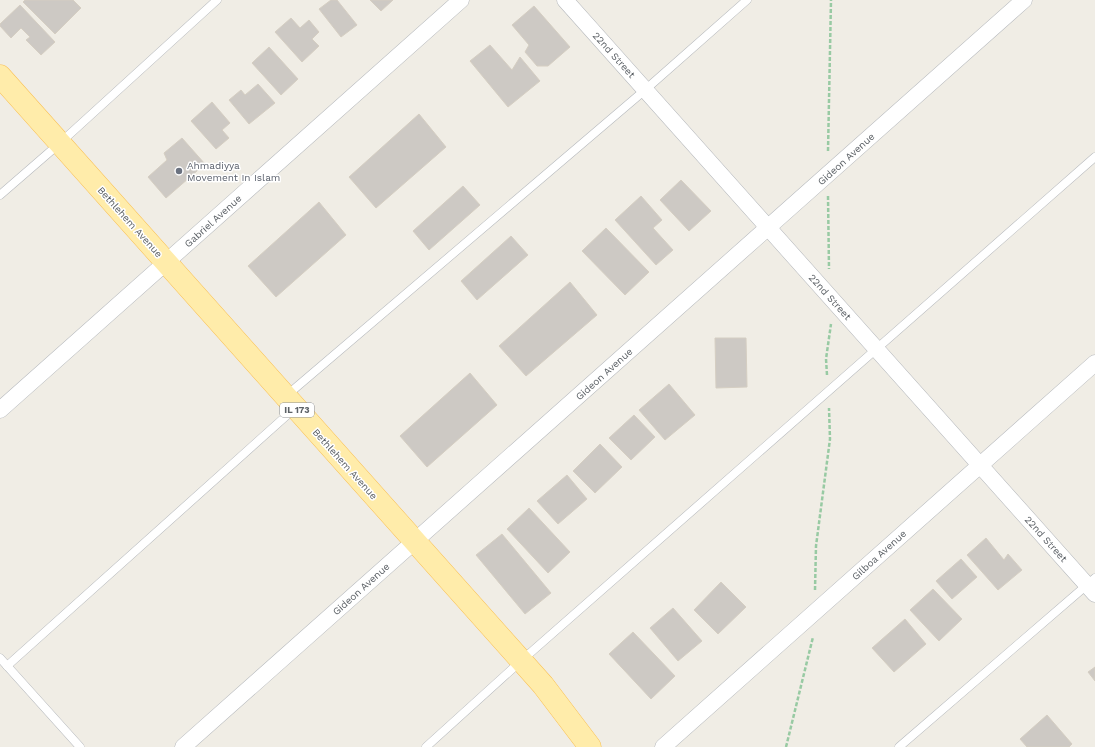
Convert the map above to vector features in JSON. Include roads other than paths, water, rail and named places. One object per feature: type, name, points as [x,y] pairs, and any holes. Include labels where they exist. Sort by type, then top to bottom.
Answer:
[{"type":"main road","name":"Bethlehem Avenue","points":[[0,76],[543,685],[590,747]]},
{"type":"street","name":"Gabriel Avenue","points":[[0,410],[461,0]]},
{"type":"street","name":"22nd Street","points":[[565,0],[980,465],[1092,586]]},
{"type":"street","name":"Gideon Avenue","points":[[183,747],[1024,0]]},
{"type":"street","name":"Gilboa Avenue","points":[[663,747],[1095,363]]},
{"type":"lane","points":[[0,195],[60,143],[218,0]]},
{"type":"lane","points":[[7,666],[290,402],[747,0]]},
{"type":"lane","points":[[426,747],[521,661],[1095,157]]},
{"type":"lane","points":[[899,747],[1092,586]]},
{"type":"lane","points":[[0,658],[80,747]]},
{"type":"place","name":"Ahmadiyya Movement In Islam","points":[[179,171]]}]
